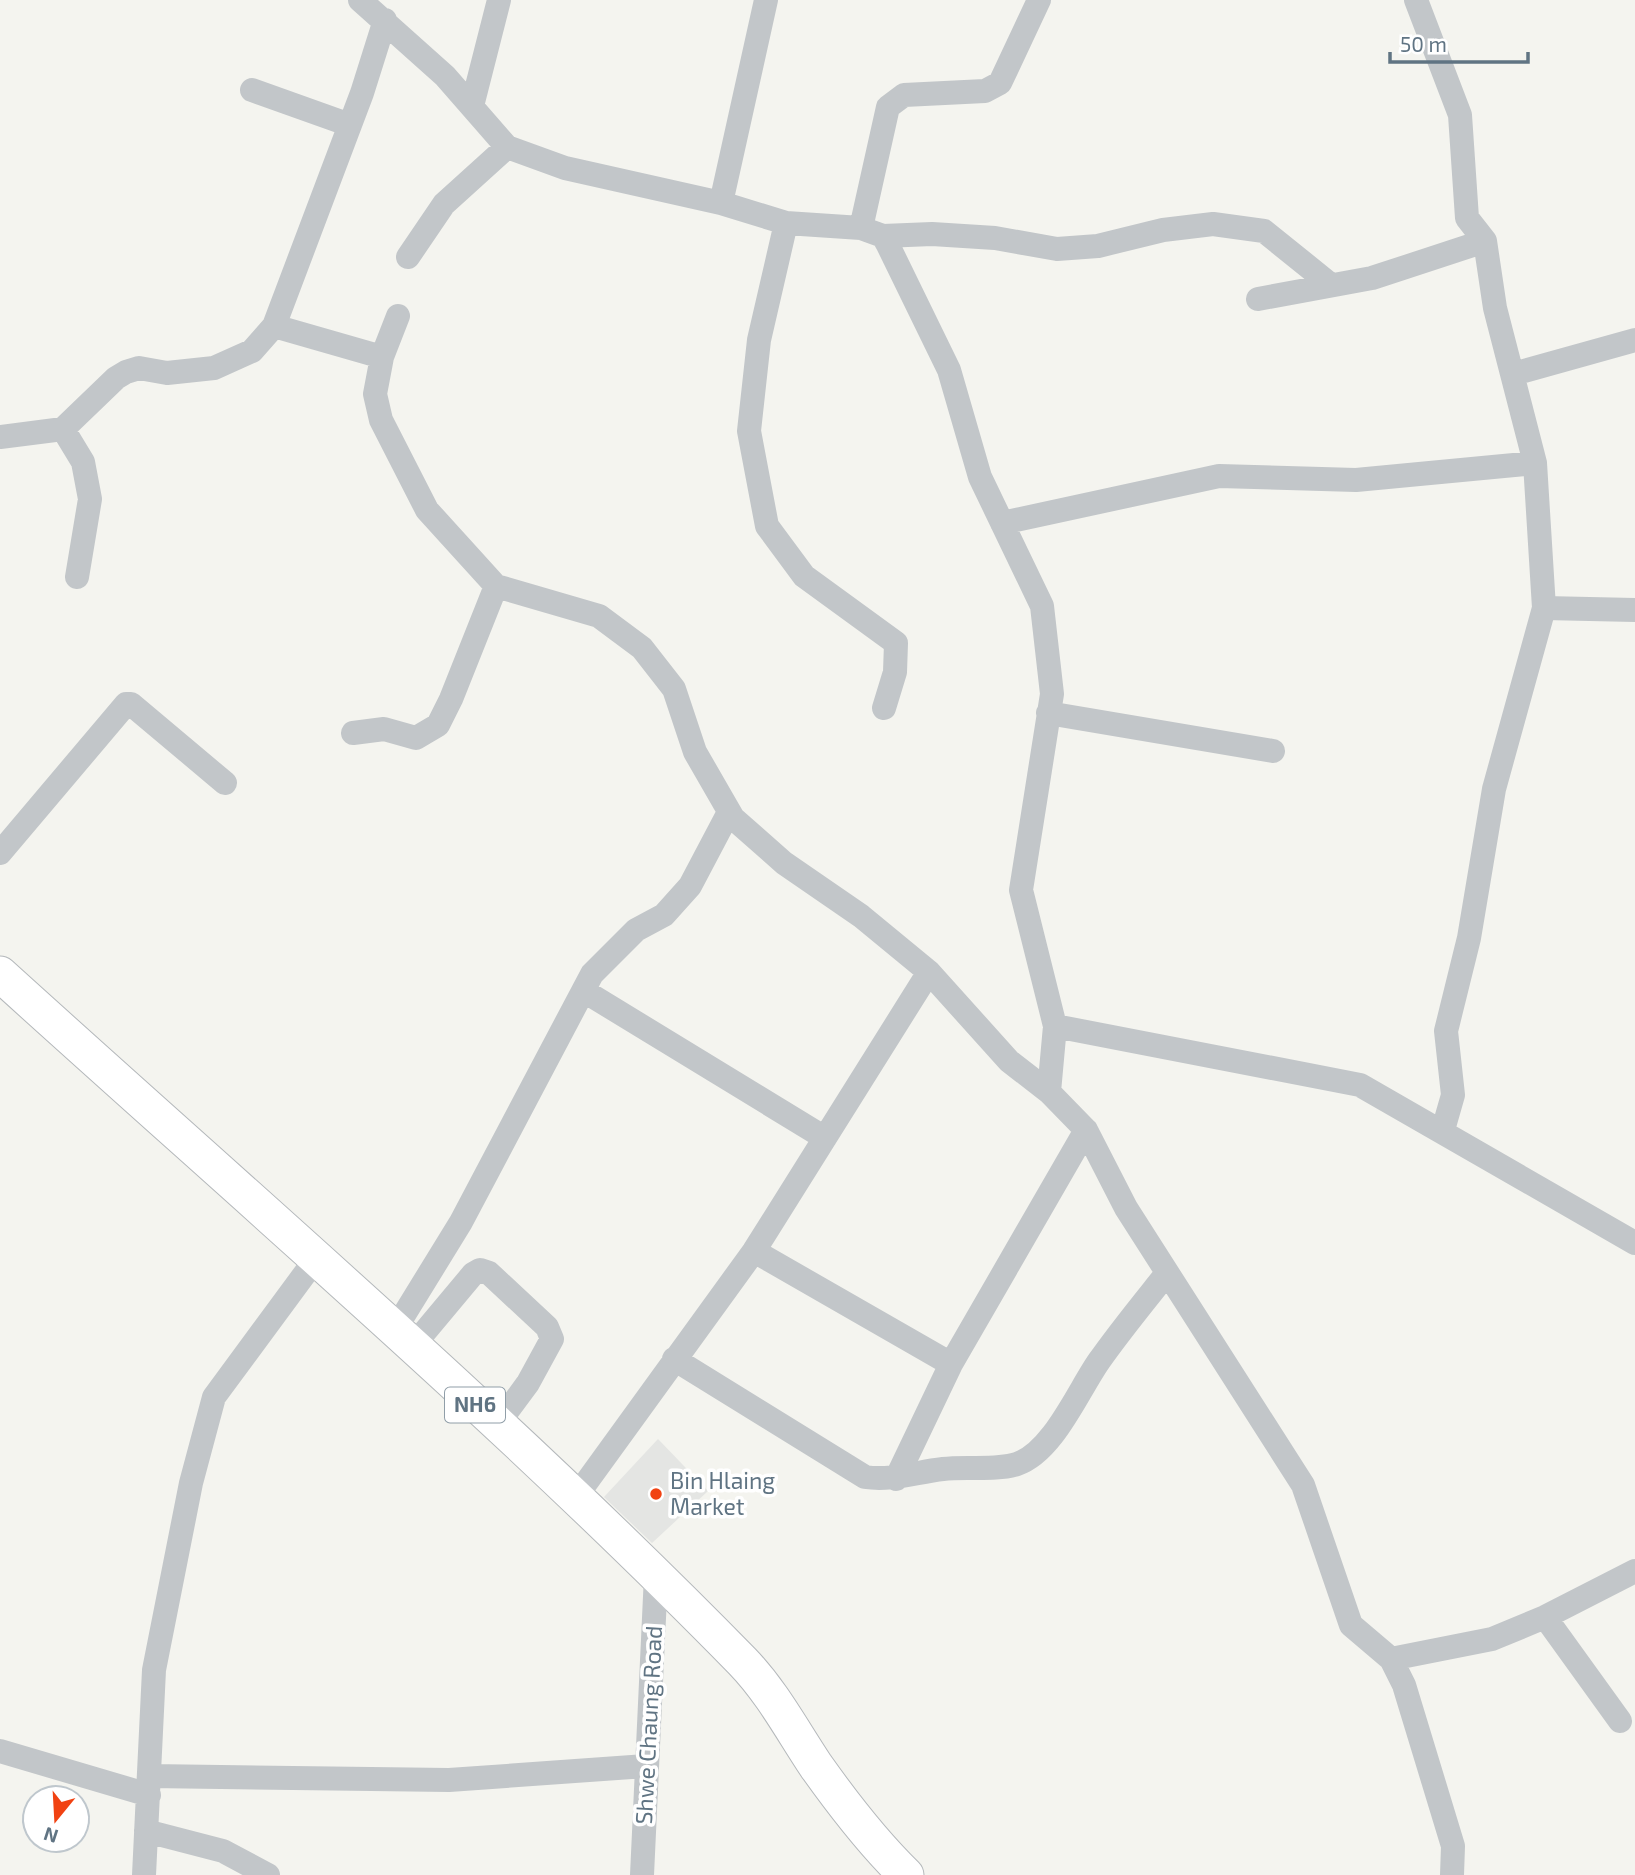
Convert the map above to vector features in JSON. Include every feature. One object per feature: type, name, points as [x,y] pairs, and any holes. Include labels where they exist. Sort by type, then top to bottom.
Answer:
[{"type":"highway","name":"NH6","points":[[0,974],[403,1339],[656,1574],[746,1665],[786,1715],[817,1766],[882,1851],[906,1875]]},
{"type":"street","points":[[360,0],[385,20],[472,106],[507,147],[565,168],[721,203],[786,222],[872,232],[982,237],[1056,248],[1098,246],[1163,230],[1213,225],[1264,232],[1331,285]]},
{"type":"street","points":[[472,106],[499,0]]},
{"type":"street","points":[[721,203],[766,0]]},
{"type":"street","points":[[1039,0],[1000,83],[985,91],[904,95],[888,107],[872,232],[949,370],[980,477],[1042,606],[1052,694],[1021,890],[1055,1026],[1049,1092]]},
{"type":"street","points":[[1416,0],[1460,116],[1467,218],[1485,241],[1495,308],[1535,463],[1544,608],[1494,789],[1469,938],[1446,1031],[1453,1094],[1443,1130]]},
{"type":"street","points":[[0,438],[62,429],[116,378],[126,372],[139,368],[167,373],[214,368],[252,351],[274,326],[350,125],[385,20]]},
{"type":"street","points":[[251,90],[350,125]]},
{"type":"street","points":[[408,257],[444,204],[507,147]]},
{"type":"street","points":[[786,222],[759,340],[749,431],[767,526],[804,576],[896,643],[895,672],[884,708]]},
{"type":"street","points":[[1258,299],[1371,278],[1485,241]]},
{"type":"street","points":[[398,316],[382,356],[375,394],[381,419],[428,510],[496,586],[599,616],[642,648],[674,688],[695,752],[729,812],[784,863],[861,916],[929,972],[1009,1061],[1049,1092],[1086,1130],[1126,1208],[1303,1485],[1351,1625],[1391,1659],[1404,1685],[1454,1846],[1452,1875]]},
{"type":"street","points":[[274,326],[382,356]]},
{"type":"street","points":[[1513,374],[1635,340]]},
{"type":"street","points":[[62,429],[83,461],[90,499],[77,577]]},
{"type":"street","points":[[1002,523],[1219,476],[1356,480],[1535,463]]},
{"type":"street","points":[[354,733],[384,729],[416,738],[438,725],[496,586]]},
{"type":"street","points":[[1544,608],[1635,611]]},
{"type":"street","points":[[0,853],[126,704],[131,704],[225,783]]},
{"type":"street","points":[[1048,713],[1273,751]]},
{"type":"street","points":[[403,1339],[592,974],[636,929],[664,915],[690,886],[729,812]]},
{"type":"street","points":[[575,1498],[754,1251],[929,972]]},
{"type":"street","points":[[583,991],[825,1138]]},
{"type":"street","points":[[1055,1026],[1360,1085],[1443,1130],[1635,1243]]},
{"type":"street","points":[[896,1479],[951,1364],[1086,1130]]},
{"type":"street","points":[[754,1251],[951,1364]]},
{"type":"street","points":[[144,1875],[154,1670],[191,1483],[215,1397],[315,1260]]},
{"type":"street","points":[[403,1339],[473,1274],[480,1270],[489,1273],[547,1327],[552,1339],[528,1383],[497,1425]]},
{"type":"street","points":[[674,1359],[865,1477],[896,1479],[905,1473],[1016,1464],[1034,1454],[1048,1441],[1100,1361],[1167,1273]]},
{"type":"street","points":[[1391,1659],[1492,1639],[1545,1617],[1635,1571]]},
{"type":"street","name":"Shwe Chaung Road","points":[[642,1875],[656,1574]]},
{"type":"street","points":[[1545,1617],[1620,1721]]},
{"type":"street","points":[[0,1751],[149,1786],[449,1780],[646,1766]]},
{"type":"street","points":[[146,1831],[223,1851],[268,1875]]},
{"type":"shaded area","name":"Bin Hlaing Market","points":[[658,1439],[708,1491],[652,1543],[604,1497]]},
{"type":"place","name":"Bin Hlaing Market","points":[[656,1494]]}]
